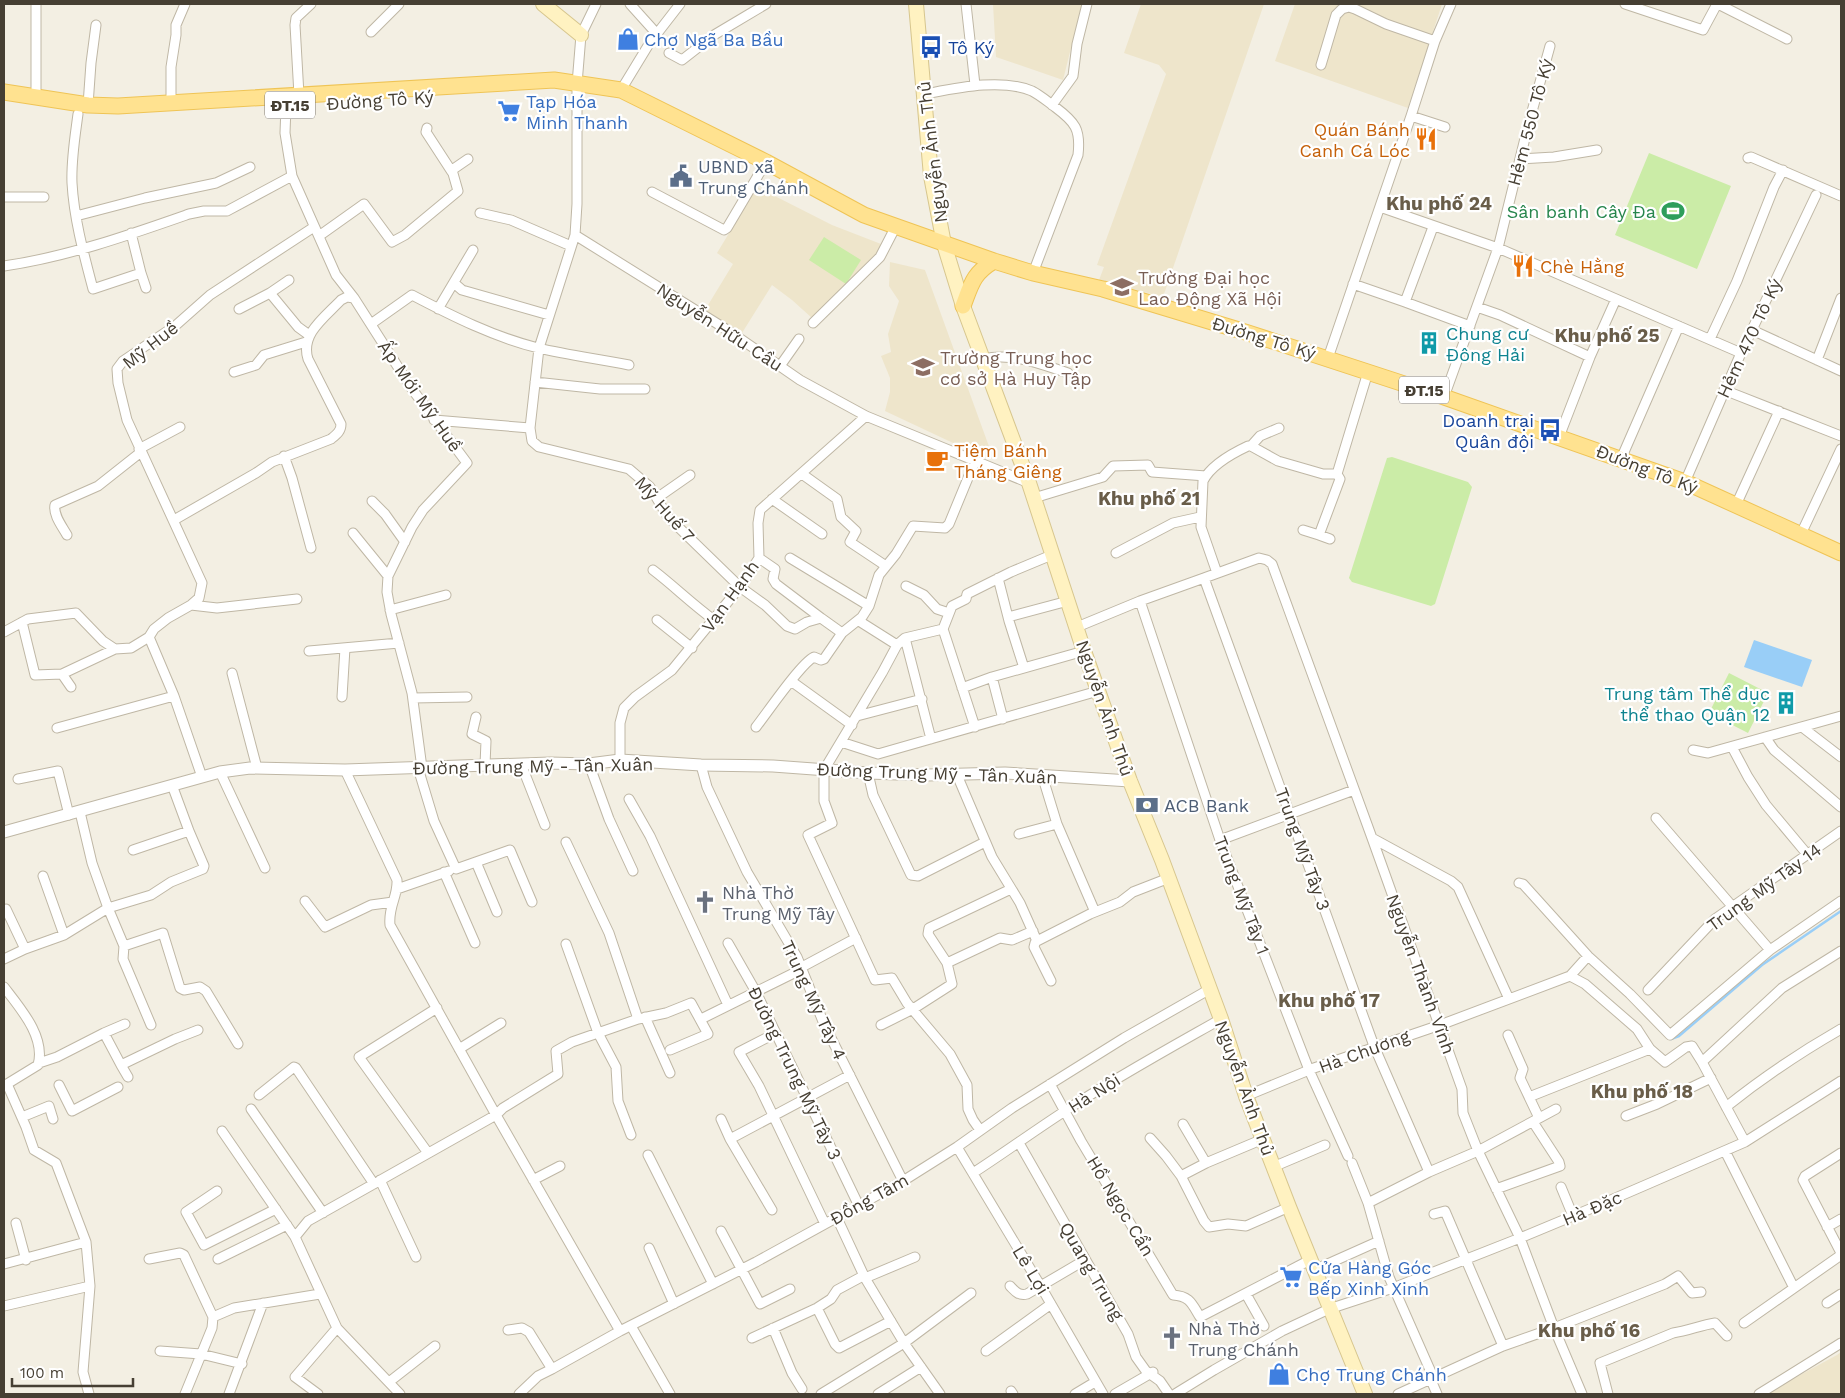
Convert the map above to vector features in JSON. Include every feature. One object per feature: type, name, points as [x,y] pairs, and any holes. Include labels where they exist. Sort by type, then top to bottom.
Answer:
[{"type":"main road","points":[[543,4],[581,35]]},
{"type":"main road","name":"Nguyễn Ảnh Thủ","points":[[916,4],[931,176],[944,244],[963,306],[1054,554],[1084,651],[1130,781],[1210,989],[1246,1096],[1288,1207],[1365,1394]]},
{"type":"main road","name":"Đường Tô Ký","points":[[83,110],[118,106],[554,80],[621,90],[766,162],[864,215],[994,261],[1033,273],[1103,289],[1328,358],[1444,397],[1685,482],[1841,553]]},
{"type":"main road","name":"Đường Tô Ký","points":[[4,92],[36,102],[122,116],[554,90],[577,84]]},
{"type":"main road","name":"Đường Tô Ký","points":[[4,102],[36,102]]},
{"type":"main road","points":[[963,306],[968,291],[979,271],[994,261]]},
{"type":"street","points":[[36,4],[36,102]]},
{"type":"street","points":[[171,104],[171,67],[176,25],[177,18],[185,4]]},
{"type":"street","points":[[299,95],[295,25],[296,18],[311,4]]},
{"type":"street","points":[[371,32],[399,4]]},
{"type":"street","points":[[434,420],[530,428],[539,348],[575,235],[578,204],[577,84],[581,35],[596,4]]},
{"type":"street","points":[[630,4],[657,34]]},
{"type":"street","points":[[621,90],[657,34],[680,4]]},
{"type":"street","points":[[669,53],[682,60],[714,35],[766,4]]},
{"type":"street","points":[[966,4],[975,85]]},
{"type":"street","points":[[1052,105],[1073,76],[1077,44],[1087,4]]},
{"type":"street","points":[[1328,358],[1435,40],[1451,4]]},
{"type":"street","points":[[1625,4],[1703,30],[1717,4],[1786,38]]},
{"type":"street","points":[[1321,65],[1336,15],[1342,9],[1349,7],[1386,24],[1435,40]]},
{"type":"street","points":[[96,25],[83,110],[73,151],[72,182],[76,216],[93,290],[141,273]]},
{"type":"street","name":"Hẻm 550 Tô Ký","points":[[1444,397],[1498,248],[1550,46]]},
{"type":"street","points":[[925,94],[975,85],[1003,85],[1033,91],[1075,125],[1079,142],[1078,155],[1033,273]]},
{"type":"street","name":"Ấp Mới Mỹ Huề","points":[[286,106],[285,133],[292,176],[336,275],[354,298],[434,420],[467,462],[423,510],[388,576],[387,592],[413,698],[420,768],[434,820],[456,869]]},
{"type":"street","points":[[1411,116],[1445,127]]},
{"type":"street","points":[[319,236],[364,204],[392,242],[405,235],[458,191],[452,172],[426,132],[427,128]]},
{"type":"street","points":[[1520,159],[1554,157],[1597,150]]},
{"type":"street","points":[[1748,158],[1751,157],[1783,170],[1841,196]]},
{"type":"street","points":[[452,172],[468,159]]},
{"type":"street","points":[[652,192],[724,230],[727,228],[766,162]]},
{"type":"street","points":[[76,216],[154,196],[216,183],[250,166]]},
{"type":"street","points":[[1710,339],[1737,281],[1774,187],[1783,170]]},
{"type":"street","points":[[4,266],[36,261],[190,214],[204,211],[226,211],[292,176]]},
{"type":"street","name":"Hẻm 470 Tô Ký","points":[[1685,482],[1724,390],[1816,195]]},
{"type":"street","points":[[4,197],[44,197]]},
{"type":"street","points":[[1380,207],[1498,248],[1741,353]]},
{"type":"street","points":[[480,213],[511,220],[571,246]]},
{"type":"street","points":[[813,323],[880,257],[896,226]]},
{"type":"street","name":"Mỹ Huề","points":[[192,605],[199,598],[202,583],[127,420],[118,383],[117,369],[123,361],[175,326],[210,295],[314,227]]},
{"type":"street","points":[[1405,302],[1434,227]]},
{"type":"street","points":[[130,233],[146,288]]},
{"type":"street","name":"Nguyễn Hữu Cầu","points":[[575,235],[730,331],[800,380],[866,416],[1029,483]]},
{"type":"street","points":[[438,309],[473,250]]},
{"type":"street","points":[[239,309],[270,293],[289,280]]},
{"type":"street","points":[[454,283],[462,290],[550,315]]},
{"type":"street","points":[[1353,284],[1470,326]]},
{"type":"street","points":[[270,293],[308,338]]},
{"type":"street","points":[[371,324],[412,296],[483,329],[539,348],[628,365]]},
{"type":"street","points":[[234,372],[256,365],[264,355],[308,338],[341,300],[347,297],[354,298]]},
{"type":"street","points":[[1817,360],[1841,298]]},
{"type":"street","points":[[1559,437],[1590,357],[1616,299]]},
{"type":"street","points":[[1476,307],[1500,315],[1590,357]]},
{"type":"street","points":[[1621,459],[1679,326]]},
{"type":"street","points":[[1752,330],[1841,371]]},
{"type":"street","points":[[174,520],[284,456],[331,439],[341,429],[337,415],[308,359],[306,351],[308,338]]},
{"type":"street","points":[[780,366],[799,339]]},
{"type":"street","points":[[983,359],[996,356],[1016,358],[1068,373]]},
{"type":"street","points":[[1319,536],[1340,479],[1338,474],[1368,372]]},
{"type":"street","points":[[535,382],[600,389],[645,389]]},
{"type":"street","points":[[1724,390],[1841,436]]},
{"type":"street","points":[[1736,505],[1779,411]]},
{"type":"street","name":"Vạn Hạnh","points":[[620,760],[620,723],[624,708],[635,697],[672,670],[692,648],[740,587],[759,558],[759,514],[764,506],[866,416]]},
{"type":"street","points":[[67,535],[56,514],[55,505],[98,486],[140,450],[180,427]]},
{"type":"street","name":"Mỹ Huế 7","points":[[530,428],[532,441],[539,447],[629,469],[650,487],[668,517],[740,587],[765,605],[787,626],[795,629],[807,622],[821,618]]},
{"type":"street","points":[[1077,627],[1140,601],[1217,573],[1201,527],[1203,481],[1206,476],[1227,458],[1251,446],[1260,436],[1279,428]]},
{"type":"street","points":[[1251,446],[1278,461],[1323,474],[1338,474]]},
{"type":"street","points":[[1801,534],[1841,449]]},
{"type":"street","points":[[284,456],[311,548]]},
{"type":"street","points":[[756,727],[790,681],[812,658],[824,659],[842,633],[859,621],[869,606],[879,575],[896,554],[913,526],[945,528],[949,524],[975,461]]},
{"type":"street","points":[[1034,498],[1103,477],[1113,466],[1142,464],[1148,465],[1152,472],[1206,476]]},
{"type":"street","points":[[802,474],[836,499],[841,517],[856,531],[850,542],[886,566]]},
{"type":"street","points":[[657,498],[690,475]]},
{"type":"street","points":[[772,499],[822,534]]},
{"type":"street","points":[[372,501],[385,514],[405,542]]},
{"type":"street","points":[[1116,553],[1173,522],[1200,517]]},
{"type":"street","points":[[1303,530],[1330,539]]},
{"type":"street","points":[[353,533],[388,576]]},
{"type":"street","points":[[975,727],[943,629],[952,606],[966,599],[966,594],[1054,554]]},
{"type":"street","points":[[759,558],[775,569],[773,579],[776,584],[842,633]]},
{"type":"street","points":[[790,558],[869,606]]},
{"type":"street","name":"Nguyễn Thành Vĩnh","points":[[1217,573],[1259,558],[1267,560],[1272,564],[1440,1025],[1462,1089],[1463,1113],[1478,1151],[1520,1238],[1554,1328],[1582,1394]]},
{"type":"street","points":[[653,570],[714,620]]},
{"type":"street","points":[[998,578],[1024,668]]},
{"type":"street","name":"Trung Mỹ Tây 3","points":[[1204,578],[1374,1046],[1429,1172]]},
{"type":"street","points":[[906,586],[924,595],[937,608],[949,613]]},
{"type":"street","points":[[390,610],[446,595]]},
{"type":"street","points":[[22,622],[35,675],[62,674],[115,649],[131,648],[149,637],[154,629],[192,605],[217,608],[297,598]]},
{"type":"street","points":[[1008,617],[1068,600]]},
{"type":"street","name":"Trung Mỹ Tây 1","points":[[1140,601],[1220,840],[1309,1070],[1368,1203],[1393,1288],[1437,1394]]},
{"type":"street","points":[[4,632],[28,618],[76,613],[103,641],[115,649]]},
{"type":"street","points":[[657,620],[692,648]]},
{"type":"street","points":[[859,621],[897,645]]},
{"type":"street","points":[[943,629],[905,638],[897,645],[824,770],[824,801],[832,823],[808,835],[875,980],[892,978],[913,1009],[950,1054],[966,1085],[968,1109],[972,1120],[980,1130]]},
{"type":"street","points":[[149,637],[174,696],[202,777]]},
{"type":"street","points":[[905,638],[931,739]]},
{"type":"street","points":[[309,651],[399,643]]},
{"type":"street","points":[[342,698],[345,648]]},
{"type":"street","points":[[962,688],[992,677],[1084,651]]},
{"type":"street","points":[[232,673],[257,768]]},
{"type":"street","points":[[62,674],[72,687]]},
{"type":"street","points":[[992,677],[1003,719]]},
{"type":"street","points":[[790,681],[852,725]]},
{"type":"street","points":[[841,742],[878,754],[1098,691]]},
{"type":"street","points":[[57,728],[174,696]]},
{"type":"street","points":[[413,698],[467,697]]},
{"type":"street","points":[[857,716],[922,699]]},
{"type":"street","points":[[1693,750],[1708,753],[1841,716]]},
{"type":"street","points":[[476,717],[472,735],[486,742],[485,765]]},
{"type":"street","points":[[1802,727],[1841,757]]},
{"type":"street","points":[[1765,737],[1774,750],[1841,807]]},
{"type":"street","points":[[1732,747],[1748,778],[1766,805],[1807,854]]},
{"type":"street","name":"Đường Trung Mỹ - Tân Xuân","points":[[4,832],[220,772],[257,768],[346,770],[521,764],[589,764],[620,760],[701,765],[773,766],[868,773],[957,775],[1005,773],[1130,781]]},
{"type":"street","points":[[521,764],[545,825]]},
{"type":"street","points":[[589,764],[633,871]]},
{"type":"street","name":"Trung Mỹ Tây 4","points":[[701,765],[707,786],[747,872],[798,957],[824,1024],[903,1181]]},
{"type":"street","points":[[346,770],[397,880],[397,889],[389,913],[390,925],[620,1331]]},
{"type":"street","points":[[18,779],[58,771],[69,815]]},
{"type":"street","points":[[220,772],[265,868]]},
{"type":"street","points":[[868,773],[873,796],[911,876],[918,876],[985,842]]},
{"type":"street","points":[[957,775],[992,857],[1012,888],[1037,941]]},
{"type":"street","points":[[1042,775],[1057,824],[1095,912]]},
{"type":"street","points":[[4,959],[24,949],[64,935],[108,908],[151,896],[171,882],[203,869],[204,866],[172,785]]},
{"type":"street","points":[[1220,840],[1354,790]]},
{"type":"street","points":[[629,799],[650,836],[728,1005]]},
{"type":"street","points":[[80,812],[92,863],[124,946],[123,959],[151,1025]]},
{"type":"street","points":[[1656,818],[1770,950]]},
{"type":"street","points":[[1019,834],[1057,824]]},
{"type":"street","points":[[133,850],[190,831]]},
{"type":"street","name":"Trung Mỹ Tây 14","points":[[1648,990],[1715,919],[1841,831]]},
{"type":"street","points":[[1372,838],[1451,881],[1458,887],[1509,999]]},
{"type":"street","points":[[566,842],[609,933],[641,1018],[670,1073]]},
{"type":"street","points":[[397,889],[510,850],[532,902]]},
{"type":"street","points":[[476,862],[498,912]]},
{"type":"street","points":[[444,872],[475,943]]},
{"type":"street","points":[[43,876],[64,935]]},
{"type":"street","points":[[1051,981],[1034,948],[1037,941],[1095,912],[1117,904],[1131,894],[1168,878]]},
{"type":"street","points":[[1520,883],[1523,884],[1588,956],[1630,994],[1670,1035],[1770,950],[1841,901]]},
{"type":"street","points":[[881,1025],[913,1009],[952,984],[947,963],[928,934],[928,928],[1012,888]]},
{"type":"street","points":[[305,901],[325,927],[371,905],[393,902]]},
{"type":"street","points":[[6,909],[24,949]]},
{"type":"street","points":[[947,963],[1000,938],[1012,940],[1033,931]]},
{"type":"street","points":[[124,946],[163,933],[180,988],[184,990],[198,986],[206,991],[238,1044]]},
{"type":"street","points":[[701,1019],[802,968],[856,938]]},
{"type":"street","name":"Đường Trung Mỹ Tây 3","points":[[728,943],[756,992],[858,1204]]},
{"type":"street","points":[[566,944],[598,1033],[616,1067],[618,1101],[631,1136]]},
{"type":"street","points":[[1702,1062],[1782,988],[1841,951]]},
{"type":"street","name":"Hà Chương","points":[[1246,1096],[1309,1070],[1374,1046],[1440,1025],[1570,976],[1588,956]]},
{"type":"street","points":[[1570,976],[1585,984],[1637,1030],[1650,1049],[1665,1062],[1686,1047],[1692,1046],[1745,1142]]},
{"type":"street","name":"Đồng Tâm","points":[[519,1394],[538,1376],[620,1331],[741,1270],[837,1218],[858,1204],[903,1181],[1050,1084],[1147,1024],[1210,989]]},
{"type":"street","points":[[5,991],[33,1029],[40,1048],[39,1063]]},
{"type":"street","points":[[295,1237],[308,1221],[496,1115],[503,1108],[558,1074],[556,1051],[572,1042],[641,1018],[666,1013],[691,1003],[708,1034],[670,1050]]},
{"type":"street","points":[[428,1153],[359,1057],[437,1008]]},
{"type":"street","name":"Hà Nội","points":[[972,1173],[1138,1065],[1221,1019]]},
{"type":"street","points":[[459,1049],[501,1023]]},
{"type":"street","points":[[89,1394],[83,1372],[90,1286],[86,1242],[56,1163],[34,1150],[22,1117],[5,1085],[39,1063],[57,1057],[125,1024]]},
{"type":"street","points":[[121,1065],[198,1030]]},
{"type":"street","points":[[1726,1107],[1750,1088],[1814,1045],[1841,1030]]},
{"type":"street","points":[[104,1033],[128,1077]]},
{"type":"street","points":[[776,1033],[739,1052],[759,1086],[824,1224]]},
{"type":"street","points":[[1496,1189],[1560,1166],[1560,1162],[1536,1120],[1530,1097],[1520,1078],[1523,1069],[1508,1035]]},
{"type":"street","points":[[1530,1097],[1650,1049]]},
{"type":"street","points":[[259,1095],[294,1067],[296,1068],[377,1182],[416,1257]]},
{"type":"street","points":[[730,1139],[850,1075]]},
{"type":"street","points":[[1626,1116],[1657,1104],[1710,1078]]},
{"type":"street","name":"Hà Đặc","points":[[1175,1394],[1282,1331],[1329,1309],[1393,1288],[1520,1238],[1725,1152],[1745,1142],[1841,1080]]},
{"type":"street","name":"Hồ Ngọc Cẩn","points":[[1050,1084],[1173,1295],[1182,1295],[1189,1300],[1200,1317],[1246,1294]]},
{"type":"street","points":[[59,1085],[72,1111],[118,1087]]},
{"type":"street","points":[[22,1117],[49,1106],[53,1119]]},
{"type":"street","points":[[1368,1203],[1429,1172],[1478,1151],[1556,1109]]},
{"type":"street","points":[[251,1110],[323,1213]]},
{"type":"street","points":[[722,1119],[730,1139],[772,1210]]},
{"type":"street","points":[[1183,1124],[1206,1163]]},
{"type":"street","points":[[222,1131],[295,1237],[337,1328],[400,1394]]},
{"type":"street","points":[[1150,1138],[1181,1176],[1209,1227],[1228,1224],[1246,1226],[1288,1207]]},
{"type":"street","points":[[1181,1176],[1206,1163],[1263,1139]]},
{"type":"street","name":"Quang Trung","points":[[1020,1143],[1128,1334],[1136,1357],[1160,1381],[1169,1394]]},
{"type":"street","points":[[1273,1167],[1325,1145]]},
{"type":"street","name":"Lê Lợi","points":[[957,1147],[1103,1394]]},
{"type":"street","points":[[1725,1152],[1794,1288]]},
{"type":"street","points":[[1744,1323],[1841,1254],[1821,1218],[1803,1178],[1841,1153]]},
{"type":"street","points":[[648,1155],[713,1284]]},
{"type":"street","points":[[533,1180],[560,1166]]},
{"type":"street","points":[[1561,1187],[1572,1216]]},
{"type":"street","points":[[217,1191],[186,1212],[201,1246],[276,1209]]},
{"type":"street","points":[[1434,1214],[1445,1210],[1503,1346]]},
{"type":"street","points":[[837,1218],[864,1277],[904,1343],[940,1394]]},
{"type":"street","points":[[1827,1227],[1841,1219]]},
{"type":"street","points":[[16,1223],[26,1260]]},
{"type":"street","points":[[218,1259],[287,1225]]},
{"type":"street","points":[[721,1231],[760,1304],[790,1289]]},
{"type":"street","points":[[1264,1326],[1246,1294],[1312,1265],[1378,1240]]},
{"type":"street","points":[[4,1264],[26,1260],[86,1242]]},
{"type":"street","points":[[649,1248],[674,1304]]},
{"type":"street","points":[[149,1259],[182,1253],[213,1317],[212,1328],[185,1394]]},
{"type":"street","points":[[752,1338],[817,1308],[831,1299],[837,1290],[915,1257]]},
{"type":"street","points":[[1010,1286],[1022,1296],[1086,1260]]},
{"type":"street","points":[[1398,1394],[1503,1346],[1666,1284],[1678,1276],[1692,1293],[1701,1292]]},
{"type":"street","points":[[4,1306],[90,1286]]},
{"type":"street","points":[[213,1317],[234,1308],[320,1294]]},
{"type":"street","points":[[821,1394],[904,1343],[972,1294]]},
{"type":"street","points":[[1827,1303],[1841,1294]]},
{"type":"street","points":[[229,1394],[242,1364],[263,1303]]},
{"type":"street","points":[[986,1351],[1051,1304]]},
{"type":"street","points":[[817,1308],[835,1344],[839,1348],[891,1321]]},
{"type":"street","points":[[1608,1394],[1600,1363],[1673,1333],[1704,1324],[1716,1323],[1728,1336]]},
{"type":"street","points":[[631,1326],[670,1394]]},
{"type":"street","points":[[318,1394],[295,1377],[337,1328]]},
{"type":"street","points":[[508,1330],[522,1328],[530,1332],[552,1369]]},
{"type":"street","points":[[773,1328],[792,1373],[802,1390]]},
{"type":"street","points":[[1759,1394],[1841,1343]]},
{"type":"street","points":[[389,1382],[435,1346]]},
{"type":"street","points":[[160,1351],[201,1354],[242,1364]]},
{"type":"street","points":[[878,1394],[921,1367]]},
{"type":"street","points":[[1114,1394],[1152,1373]]},
{"type":"street","points":[[1075,1394],[1095,1382]]},
{"type":"shaded area","points":[[993,4],[1082,4],[1063,80],[996,57]]},
{"type":"shaded area","points":[[1141,4],[1264,4],[1163,297],[1099,280],[1104,267],[1097,265],[1166,74],[1159,65],[1124,53]]},
{"type":"shaded area","points":[[1295,4],[1442,4],[1408,108],[1275,61]]},
{"type":"shaded area","points":[[757,187],[832,225],[881,244],[878,253],[812,318],[772,285],[742,333],[705,310],[733,264],[717,253]]},
{"type":"shaded area","name":"Trường Trung học cơ sở Hà Huy Tập","points":[[890,262],[925,270],[991,452],[985,458],[885,411],[890,392],[890,378],[881,356],[891,352],[888,334],[899,301],[889,286]]},
{"type":"shaded area","points":[[1841,1352],[1841,1394],[1765,1394],[1837,1355]]},
{"type":"green space","name":"Sân banh Cây Đa","points":[[1649,153],[1731,186],[1697,269],[1615,235]]},
{"type":"green space","points":[[824,237],[861,260],[846,284],[809,260]]},
{"type":"green space","points":[[1392,457],[1468,482],[1472,487],[1435,604],[1431,606],[1352,582],[1349,578],[1387,458]]},
{"type":"green space","points":[[1729,673],[1768,693],[1748,733],[1709,713]]},
{"type":"water","points":[[1754,640],[1812,660],[1802,687],[1744,667]]},
{"type":"waterway","points":[[1671,1039],[1679,1036],[1762,965],[1841,911]]},
{"type":"place","name":"Chợ Ngã Ba Bầu","points":[[628,39]]},
{"type":"place","name":"Tô Ký","points":[[931,47]]},
{"type":"place","name":"Tạp Hóa Minh Thanh","points":[[509,111]]},
{"type":"place","name":"Quán Bánh Canh Cá Lóc","points":[[1426,139]]},
{"type":"place","name":"UBND xã Trung Chánh","points":[[681,176]]},
{"type":"place","name":"Sân banh Cây Đa","points":[[1673,211]]},
{"type":"place","name":"Chè Hằng","points":[[1523,266]]},
{"type":"place","name":"Trường Đại học Lao Động Xã Hội","points":[[1122,287]]},
{"type":"place","name":"Chung cư Đông Hải","points":[[1429,343]]},
{"type":"place","name":"Trường Trung học cơ sở Hà Huy Tập","points":[[923,367]]},
{"type":"place","name":"Doanh trại Quân đội","points":[[1550,430]]},
{"type":"place","name":"Tiệm Bánh Tháng Giêng","points":[[937,460]]},
{"type":"place","name":"Trung tâm Thể dục thể thao Quận 12","points":[[1786,703]]},
{"type":"place","name":"ACB Bank","points":[[1147,805]]},
{"type":"place","name":"Nhà Thờ Trung Mỹ Tây","points":[[705,902]]},
{"type":"place","name":"Cửa Hàng Góc Bếp Xinh Xinh","points":[[1291,1277]]},
{"type":"place","name":"Nhà Thờ Trung Chánh","points":[[1172,1338]]},
{"type":"place","name":"Chợ Trung Chánh","points":[[1279,1374]]},
{"type":"district","name":"Khu phố 24","points":[[1439,203]]},
{"type":"district","name":"Khu phố 25","points":[[1607,335]]},
{"type":"district","name":"Khu phố 21","points":[[1149,498]]},
{"type":"district","name":"Khu phố 17","points":[[1329,1000]]},
{"type":"district","name":"Khu phố 18","points":[[1642,1091]]},
{"type":"district","name":"Khu phố 16","points":[[1589,1330]]}]
